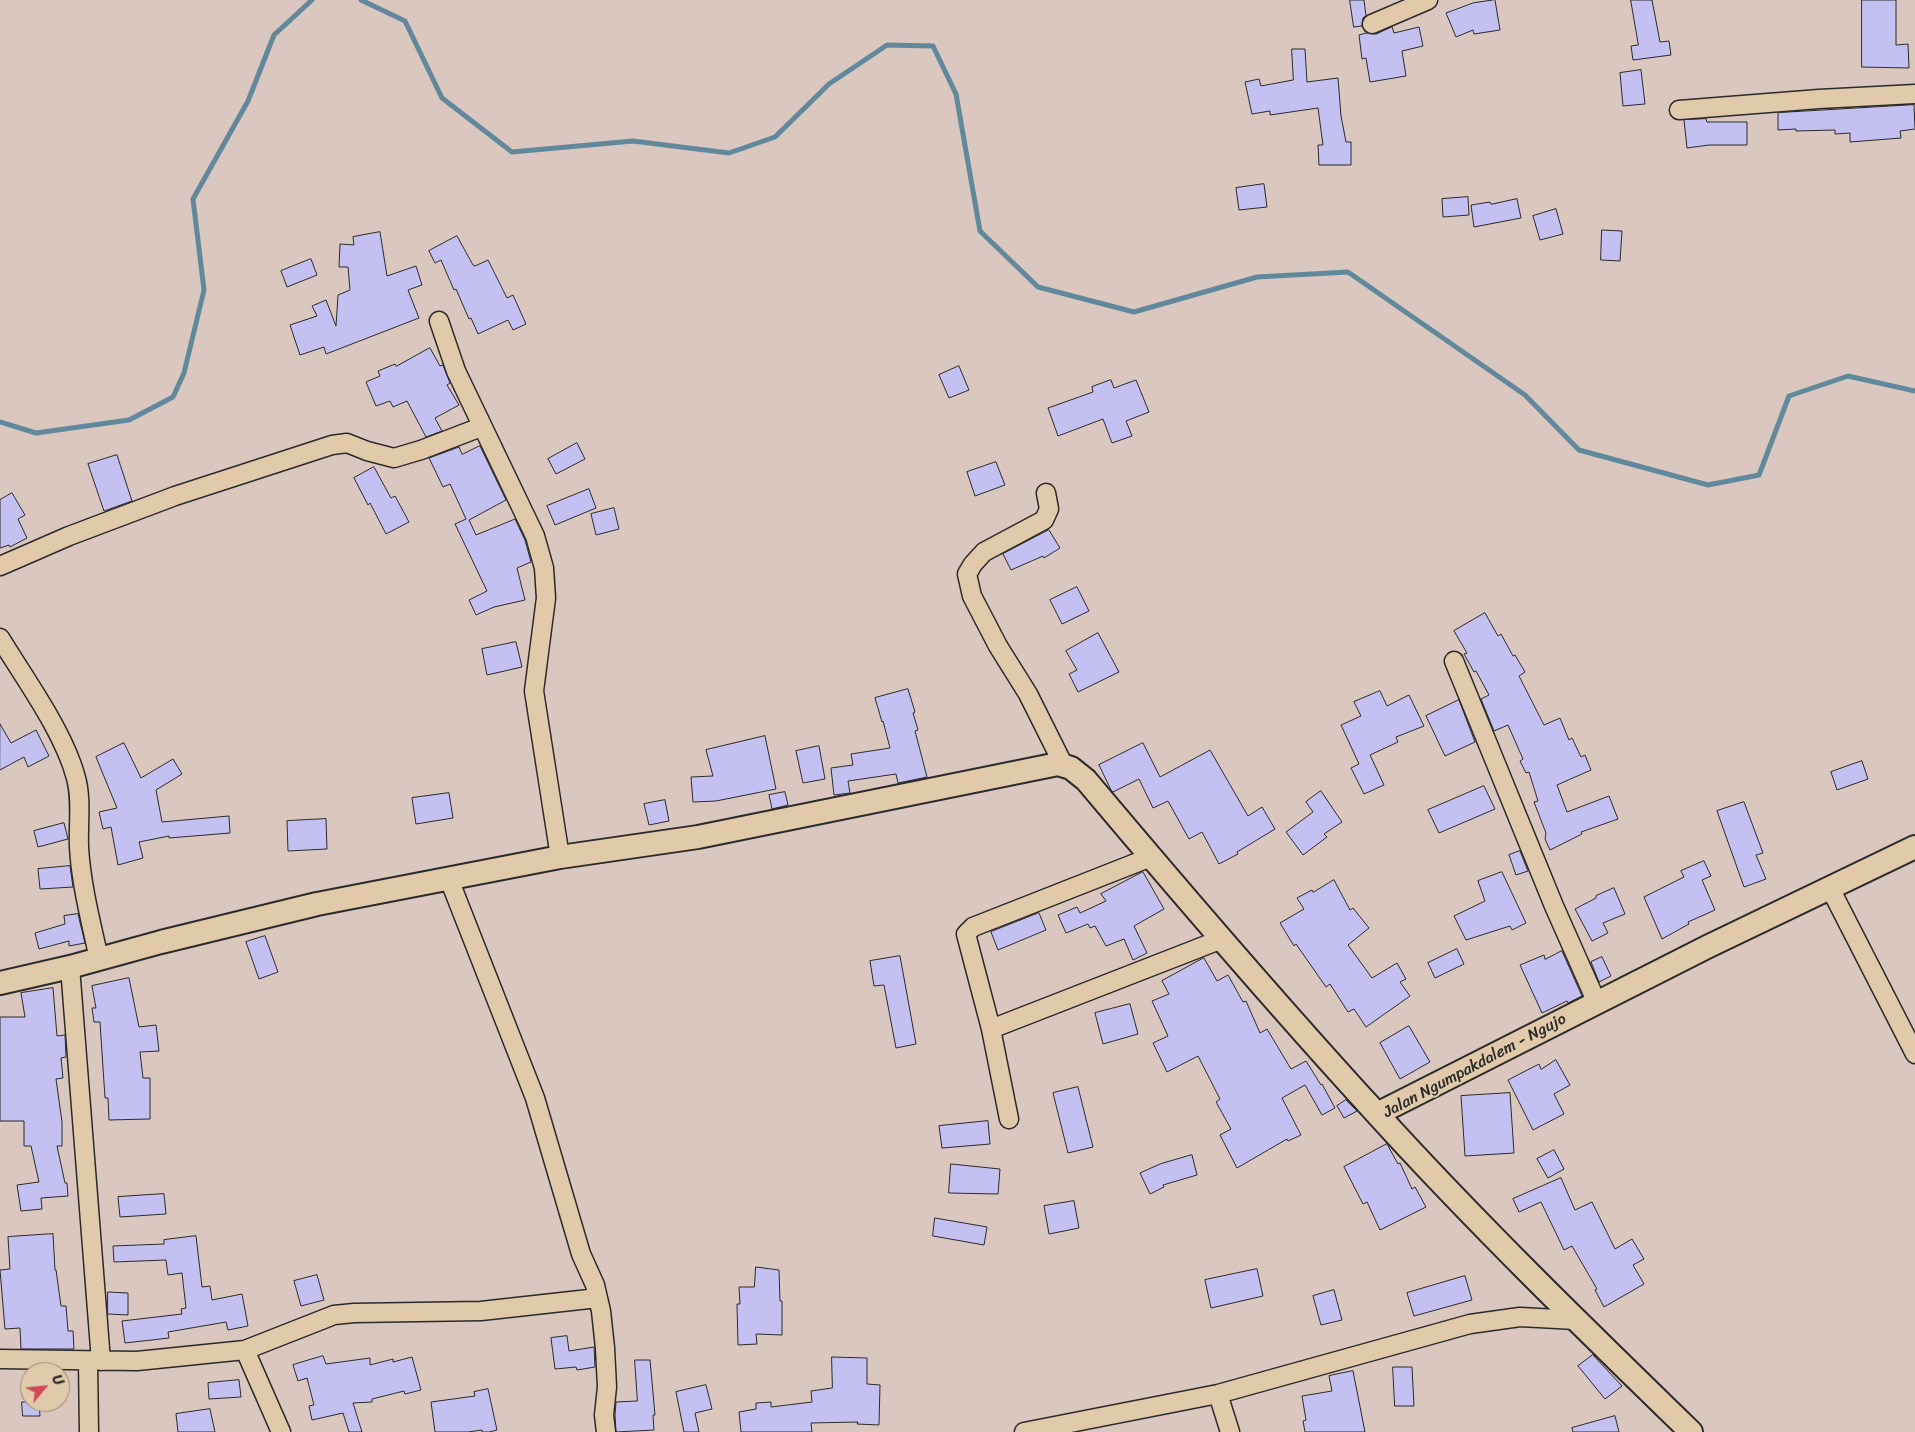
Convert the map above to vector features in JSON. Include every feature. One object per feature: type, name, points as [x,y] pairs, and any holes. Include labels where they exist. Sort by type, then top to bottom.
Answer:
[{"type":"street","points":[[1372,24],[1428,0]]},
{"type":"street","points":[[1679,110],[1819,99],[1915,94]]},
{"type":"street","points":[[440,321],[456,371],[481,427],[508,477],[535,536],[544,568],[546,598],[534,691],[560,857]]},
{"type":"street","points":[[0,566],[69,536],[175,496],[332,445],[347,443],[367,451],[394,458],[421,450],[481,427]]},
{"type":"street","points":[[1046,493],[1049,509],[1044,520],[984,552],[967,574],[972,596],[998,646],[1028,694],[1064,766]]},
{"type":"street","points":[[0,638],[57,732],[76,778],[81,865],[99,959]]},
{"type":"street","points":[[1454,661],[1554,906],[1597,1003]]},
{"type":"street","points":[[0,984],[317,904],[560,857],[698,838],[1058,764],[1071,768],[1086,780],[1151,858],[1377,1114]]},
{"type":"street","name":"Jalan Ngumpakdalem - Ngujo","points":[[1690,1432],[1509,1253],[1377,1114],[1709,946],[1915,847]]},
{"type":"street","points":[[1009,1119],[991,1029],[966,934],[973,927],[1151,858]]},
{"type":"street","points":[[448,879],[535,1098],[581,1254],[595,1286],[601,1311],[605,1348],[607,1387],[604,1414],[606,1432]]},
{"type":"street","points":[[1830,888],[1915,1054]]},
{"type":"street","points":[[991,1029],[1222,939]]},
{"type":"street","points":[[70,967],[94,1361],[89,1432]]},
{"type":"street","points":[[0,1359],[136,1361],[245,1350],[334,1315],[481,1311],[598,1298]]},
{"type":"street","points":[[1024,1432],[1218,1394],[1470,1324],[1520,1317],[1576,1320]]},
{"type":"street","points":[[245,1350],[281,1432]]},
{"type":"street","points":[[1218,1394],[1230,1432]]},
{"type":"building","points":[[1350,0],[1364,0],[1366,16],[1363,18],[1362,26],[1354,27]]},
{"type":"building","points":[[1495,0],[1500,30],[1474,34],[1473,30],[1456,37],[1446,13],[1473,3]]},
{"type":"building","points":[[1631,0],[1652,0],[1660,42],[1669,41],[1671,55],[1633,60],[1631,46],[1638,45]]},
{"type":"building","points":[[1862,0],[1896,0],[1896,45],[1908,44],[1909,68],[1862,67]]},
{"type":"building","points":[[1392,27],[1394,33],[1419,27],[1423,46],[1402,51],[1406,76],[1370,82],[1366,58],[1362,59],[1359,35],[1366,33],[1376,34]]},
{"type":"building","points":[[1292,49],[1305,49],[1307,82],[1338,78],[1341,116],[1346,142],[1351,142],[1351,165],[1319,165],[1318,145],[1323,145],[1318,108],[1270,115],[1270,111],[1252,114],[1245,82],[1259,79],[1261,86],[1293,80]]},
{"type":"building","points":[[1641,70],[1645,104],[1623,106],[1620,73]]},
{"type":"building","points":[[1914,105],[1915,129],[1900,131],[1901,138],[1850,142],[1850,133],[1835,134],[1835,130],[1778,130],[1778,113]]},
{"type":"building","points":[[1706,119],[1707,122],[1747,122],[1747,145],[1709,145],[1687,148],[1684,120]]},
{"type":"building","points":[[1264,184],[1267,207],[1239,210],[1236,188]]},
{"type":"building","points":[[1468,197],[1469,215],[1443,217],[1442,199]]},
{"type":"building","points":[[1517,199],[1521,218],[1474,227],[1471,205],[1490,202],[1491,204]]},
{"type":"building","points":[[1556,209],[1563,234],[1540,240],[1533,216]]},
{"type":"building","points":[[1602,230],[1622,231],[1620,261],[1601,260]]},
{"type":"building","points":[[380,232],[387,276],[416,266],[422,285],[408,290],[419,318],[326,354],[324,347],[300,355],[290,325],[317,316],[312,306],[326,300],[336,326],[338,295],[350,290],[348,267],[339,267],[340,244],[354,245],[353,237]]},
{"type":"building","points":[[457,236],[473,265],[475,266],[488,260],[507,298],[513,295],[526,324],[513,330],[508,320],[478,334],[456,289],[454,290],[441,260],[435,263],[429,251]]},
{"type":"building","points":[[311,259],[317,275],[287,287],[281,271]]},
{"type":"building","points":[[430,348],[440,366],[443,365],[450,383],[447,385],[459,405],[435,418],[442,431],[426,437],[407,401],[393,407],[390,401],[376,406],[366,382],[380,376],[378,371],[395,364],[396,366]]},
{"type":"building","points":[[959,366],[969,390],[949,398],[939,375]]},
{"type":"building","points":[[1111,380],[1114,388],[1136,380],[1149,412],[1126,421],[1132,436],[1112,443],[1103,419],[1058,436],[1048,408],[1093,392],[1092,387]]},
{"type":"building","points":[[577,443],[585,459],[556,474],[548,459]]},
{"type":"building","points":[[480,446],[506,500],[469,520],[476,535],[515,519],[525,540],[531,562],[517,568],[525,600],[494,607],[476,615],[469,600],[487,591],[455,524],[466,519],[450,484],[443,487],[429,458],[459,447],[462,454]]},
{"type":"building","points":[[117,455],[132,501],[104,511],[88,464]]},
{"type":"building","points":[[996,462],[1005,485],[975,496],[967,472]]},
{"type":"building","points":[[374,467],[391,498],[395,496],[409,522],[386,534],[354,478]]},
{"type":"building","points":[[589,489],[596,508],[555,525],[547,506]]},
{"type":"building","points":[[12,493],[25,515],[18,519],[27,538],[10,547],[9,545],[0,548],[0,500]]},
{"type":"building","points":[[614,508],[619,529],[596,535],[591,514]]},
{"type":"building","points":[[1049,530],[1060,548],[1044,558],[1043,556],[1011,570],[1003,554]]},
{"type":"building","points":[[1077,587],[1089,611],[1062,624],[1050,600]]},
{"type":"building","points":[[1485,613],[1498,636],[1501,634],[1513,656],[1515,655],[1525,672],[1519,676],[1544,725],[1560,718],[1569,740],[1572,738],[1581,757],[1585,755],[1591,770],[1557,785],[1567,812],[1609,796],[1618,819],[1581,832],[1582,834],[1550,850],[1545,839],[1546,833],[1534,802],[1538,801],[1529,772],[1526,773],[1520,761],[1523,759],[1508,725],[1494,731],[1481,699],[1489,695],[1464,654],[1467,653],[1454,631]]},
{"type":"building","points":[[1098,633],[1119,672],[1078,692],[1069,674],[1077,670],[1066,651]]},
{"type":"building","points":[[516,642],[522,667],[487,675],[482,649]]},
{"type":"building","points":[[908,689],[918,730],[915,731],[927,777],[898,783],[896,774],[848,781],[850,793],[834,795],[831,768],[853,765],[851,754],[890,748],[875,698]]},
{"type":"building","points":[[1380,691],[1387,706],[1409,695],[1424,726],[1396,737],[1398,742],[1370,755],[1384,785],[1364,794],[1351,768],[1359,764],[1341,725],[1361,716],[1354,702]]},
{"type":"building","points":[[1459,700],[1475,742],[1445,756],[1426,716]]},
{"type":"building","points":[[0,724],[11,743],[36,730],[49,756],[28,767],[24,757],[0,770]]},
{"type":"building","points":[[765,736],[776,789],[716,801],[693,802],[691,777],[713,776],[706,750]]},
{"type":"building","points":[[124,743],[141,778],[173,759],[182,774],[156,790],[162,822],[229,816],[230,833],[169,838],[169,836],[139,842],[143,858],[118,865],[111,827],[103,829],[99,812],[117,808],[96,757]]},
{"type":"building","points":[[1143,743],[1160,777],[1210,750],[1248,816],[1262,807],[1275,829],[1237,852],[1238,854],[1219,864],[1202,832],[1189,839],[1168,801],[1153,808],[1139,779],[1113,792],[1111,790],[1099,765]]},
{"type":"building","points":[[819,746],[825,779],[803,783],[796,751]]},
{"type":"building","points":[[1862,761],[1868,779],[1837,790],[1831,772]]},
{"type":"building","points":[[1484,786],[1495,809],[1439,833],[1428,810]]},
{"type":"building","points":[[1321,791],[1342,822],[1324,834],[1327,837],[1303,855],[1286,832],[1313,812],[1306,802]]},
{"type":"building","points":[[785,792],[788,805],[772,809],[769,795]]},
{"type":"building","points":[[449,793],[453,818],[416,824],[412,798]]},
{"type":"building","points":[[665,800],[669,821],[649,825],[644,804]]},
{"type":"building","points":[[1744,802],[1763,853],[1756,855],[1766,879],[1744,887],[1717,811]]},
{"type":"building","points":[[326,819],[327,849],[288,851],[287,821]]},
{"type":"building","points":[[64,823],[68,839],[38,847],[34,831]]},
{"type":"building","points":[[1520,851],[1528,871],[1516,875],[1509,855]]},
{"type":"building","points":[[1704,861],[1711,876],[1702,880],[1715,910],[1688,922],[1689,924],[1662,939],[1644,897],[1684,877],[1681,871]]},
{"type":"building","points":[[70,866],[73,887],[40,889],[38,869]]},
{"type":"building","points":[[1143,872],[1164,909],[1134,926],[1147,953],[1133,960],[1124,939],[1106,946],[1095,926],[1090,928],[1088,924],[1066,933],[1058,915],[1077,907],[1080,913],[1106,901],[1101,894]]},
{"type":"building","points":[[1502,872],[1526,923],[1512,930],[1510,926],[1466,940],[1454,916],[1485,901],[1478,881]]},
{"type":"building","points":[[1334,880],[1350,910],[1353,908],[1369,928],[1348,945],[1372,978],[1397,963],[1406,979],[1400,982],[1410,996],[1366,1027],[1354,1009],[1348,1012],[1330,984],[1326,987],[1296,944],[1294,946],[1280,923],[1304,909],[1297,898],[1312,890],[1313,892]]},
{"type":"building","points":[[1614,888],[1625,914],[1603,923],[1608,933],[1592,941],[1575,909]]},
{"type":"building","points":[[1039,913],[1046,930],[998,950],[991,932]]},
{"type":"building","points":[[78,914],[85,943],[69,946],[69,941],[39,949],[35,933],[65,924],[64,916]]},
{"type":"building","points":[[265,936],[278,972],[259,979],[246,942]]},
{"type":"building","points":[[1457,949],[1464,964],[1435,978],[1428,963]]},
{"type":"building","points":[[1562,951],[1582,996],[1542,1013],[1520,965],[1544,955],[1545,959]]},
{"type":"building","points":[[900,956],[916,1044],[896,1048],[884,985],[874,986],[870,961]]},
{"type":"building","points":[[1602,957],[1611,976],[1599,982],[1591,962]]},
{"type":"building","points":[[1204,958],[1217,981],[1228,975],[1243,1002],[1246,1001],[1260,1033],[1267,1029],[1291,1069],[1306,1061],[1322,1084],[1335,1108],[1322,1115],[1305,1085],[1282,1098],[1301,1135],[1288,1141],[1287,1139],[1237,1168],[1220,1135],[1231,1129],[1216,1102],[1220,1099],[1198,1056],[1167,1072],[1153,1043],[1168,1036],[1152,1001],[1169,994],[1162,981]]},
{"type":"building","points":[[129,978],[139,1027],[156,1025],[159,1051],[140,1052],[143,1078],[150,1078],[150,1119],[109,1120],[108,1098],[105,1098],[100,1022],[94,1022],[92,1008],[96,1008],[92,986]]},
{"type":"building","points":[[53,988],[57,1036],[65,1035],[66,1057],[61,1058],[63,1078],[56,1079],[62,1122],[62,1146],[57,1146],[65,1183],[67,1183],[68,1196],[41,1198],[42,1209],[21,1211],[17,1185],[39,1182],[31,1146],[24,1146],[24,1121],[0,1121],[0,1017],[25,1017],[21,993]]},
{"type":"building","points":[[1130,1004],[1138,1034],[1103,1044],[1095,1013]]},
{"type":"building","points":[[1409,1026],[1430,1062],[1400,1079],[1380,1043]]},
{"type":"building","points":[[1556,1060],[1570,1085],[1554,1094],[1564,1114],[1533,1130],[1508,1080],[1539,1064],[1541,1069]]},
{"type":"building","points":[[1078,1087],[1093,1147],[1068,1153],[1053,1093]]},
{"type":"building","points":[[1510,1093],[1514,1153],[1465,1156],[1461,1096]]},
{"type":"building","points":[[1346,1100],[1357,1111],[1344,1118],[1337,1106]]},
{"type":"building","points":[[988,1121],[990,1144],[942,1148],[939,1126]]},
{"type":"building","points":[[1387,1144],[1398,1164],[1400,1163],[1412,1189],[1415,1187],[1426,1207],[1380,1230],[1367,1202],[1363,1204],[1344,1167]]},
{"type":"building","points":[[1554,1150],[1564,1169],[1548,1178],[1537,1159]]},
{"type":"building","points":[[1192,1155],[1197,1175],[1163,1185],[1164,1187],[1150,1194],[1140,1173],[1160,1164]]},
{"type":"building","points":[[951,1164],[1000,1169],[998,1194],[949,1193]]},
{"type":"building","points":[[1561,1178],[1575,1210],[1592,1202],[1615,1249],[1632,1239],[1644,1259],[1633,1265],[1644,1284],[1604,1307],[1595,1290],[1597,1289],[1572,1246],[1564,1250],[1541,1202],[1519,1212],[1513,1199]]},
{"type":"building","points":[[164,1194],[166,1214],[120,1217],[118,1197]]},
{"type":"building","points":[[1074,1201],[1079,1228],[1049,1234],[1044,1206]]},
{"type":"building","points":[[935,1218],[987,1227],[984,1245],[933,1236]]},
{"type":"building","points":[[53,1234],[55,1270],[61,1306],[66,1306],[68,1331],[73,1331],[74,1349],[21,1349],[20,1328],[5,1329],[0,1270],[10,1269],[8,1237]]},
{"type":"building","points":[[196,1236],[202,1287],[210,1286],[212,1300],[242,1294],[248,1326],[228,1330],[226,1322],[168,1332],[169,1338],[125,1343],[122,1321],[182,1314],[181,1309],[186,1308],[182,1273],[168,1275],[166,1260],[114,1262],[113,1246],[164,1244],[164,1240]]},
{"type":"building","points":[[756,1267],[779,1270],[780,1301],[782,1301],[782,1335],[756,1334],[757,1344],[738,1345],[737,1304],[740,1304],[739,1287],[754,1287]]},
{"type":"building","points":[[1257,1269],[1263,1296],[1211,1308],[1205,1280]]},
{"type":"building","points":[[317,1275],[324,1300],[301,1306],[294,1281]]},
{"type":"building","points":[[1465,1276],[1472,1300],[1414,1316],[1407,1293]]},
{"type":"building","points":[[1334,1290],[1342,1320],[1321,1325],[1313,1296]]},
{"type":"building","points":[[108,1292],[128,1293],[128,1315],[108,1314]]},
{"type":"building","points":[[567,1336],[569,1351],[594,1347],[595,1367],[577,1370],[576,1367],[555,1369],[551,1338]]},
{"type":"building","points":[[1593,1355],[1622,1386],[1605,1399],[1578,1366]]},
{"type":"building","points":[[323,1356],[326,1364],[370,1358],[370,1365],[393,1359],[393,1362],[412,1357],[421,1390],[405,1394],[404,1391],[372,1399],[372,1402],[353,1403],[362,1432],[349,1432],[343,1413],[312,1420],[309,1406],[314,1405],[307,1378],[298,1381],[293,1365]]},
{"type":"building","points":[[832,1357],[867,1358],[867,1384],[880,1385],[879,1425],[857,1424],[858,1422],[811,1423],[812,1432],[741,1432],[739,1412],[756,1409],[756,1403],[771,1402],[771,1407],[812,1402],[811,1391],[832,1388]]},
{"type":"building","points":[[635,1360],[650,1360],[655,1415],[653,1415],[654,1430],[616,1432],[616,1402],[637,1401]]},
{"type":"building","points":[[1393,1367],[1412,1367],[1414,1406],[1395,1406]]},
{"type":"building","points":[[1353,1371],[1365,1432],[1305,1432],[1303,1421],[1306,1420],[1302,1396],[1332,1391],[1329,1376]]},
{"type":"building","points":[[239,1380],[241,1397],[209,1399],[208,1383]]},
{"type":"building","points":[[706,1385],[712,1409],[695,1413],[699,1432],[684,1432],[676,1392]]},
{"type":"building","points":[[488,1389],[497,1430],[489,1432],[482,1432],[482,1430],[435,1432],[431,1402],[475,1396],[474,1392]]},
{"type":"building","points":[[210,1409],[215,1432],[178,1432],[176,1414]]},
{"type":"building","points":[[23,1412],[40,1412],[40,1416],[23,1416]]},
{"type":"building","points":[[1615,1416],[1619,1432],[1573,1432],[1572,1428]]},
{"type":"waterway","points":[[0,422],[36,433],[129,420],[173,397],[184,373],[204,290],[193,199],[248,101],[274,35],[312,0]]},
{"type":"waterway","points":[[361,0],[405,21],[442,98],[512,152],[633,141],[729,153],[775,137],[829,84],[887,45],[933,46],[956,94],[980,231],[1038,287],[1134,312],[1257,277],[1348,272],[1525,395],[1579,450],[1708,485],[1759,475],[1789,396],[1848,376],[1915,391]]}]
